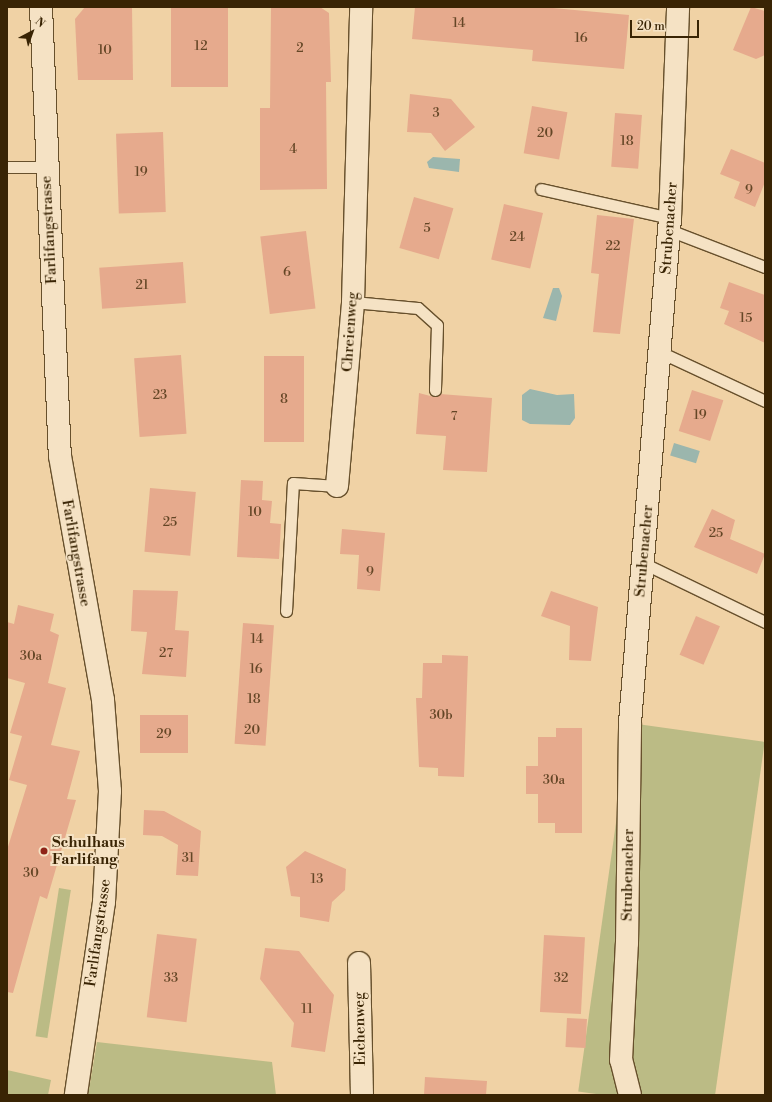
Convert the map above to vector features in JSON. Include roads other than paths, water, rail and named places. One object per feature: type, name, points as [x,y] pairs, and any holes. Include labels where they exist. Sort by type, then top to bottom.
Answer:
[{"type":"street","name":"Farlifangstrasse","points":[[41,7],[46,167],[60,456],[103,700],[110,791],[104,902],[76,1095]]},
{"type":"street","name":"Chreienweg","points":[[337,486],[353,302],[361,7]]},
{"type":"street","name":"Strubenacher","points":[[630,1095],[621,1060],[627,943],[630,723],[670,224],[678,7]]},
{"type":"street","name":"Eichenweg","points":[[359,963],[362,1095]]},
{"type":"lane","points":[[7,167],[46,167]]},
{"type":"lane","points":[[541,188],[670,224],[765,267]]},
{"type":"lane","points":[[353,302],[418,308],[437,325],[435,390]]},
{"type":"lane","points":[[660,352],[765,401]]},
{"type":"lane","name":"Chreienweg","points":[[286,611],[294,483],[337,486]]},
{"type":"lane","points":[[643,563],[765,622]]},
{"type":"water","points":[[433,157],[460,159],[459,172],[429,168],[427,162]]},
{"type":"water","points":[[553,288],[559,288],[562,296],[556,321],[543,318]]},
{"type":"water","points":[[530,389],[557,395],[574,394],[575,418],[570,425],[530,424],[522,420],[522,395]]},
{"type":"water","points":[[674,443],[700,451],[696,463],[670,455]]},
{"type":"place","name":"Schulhaus Farlifang","points":[[44,851]]}]
